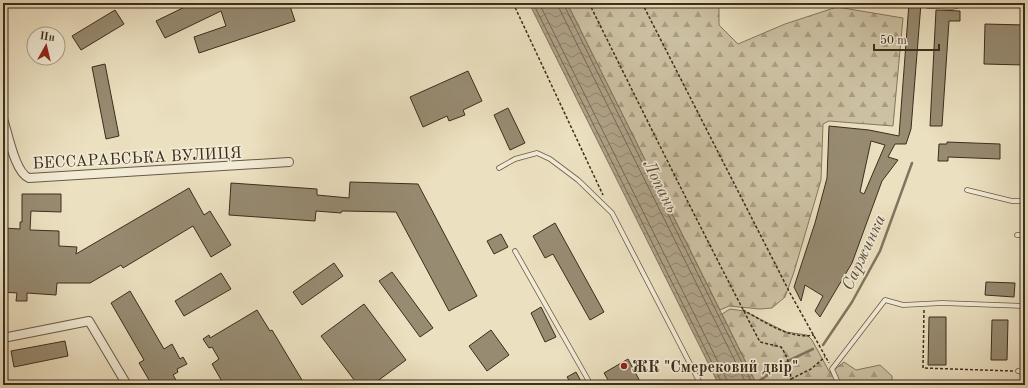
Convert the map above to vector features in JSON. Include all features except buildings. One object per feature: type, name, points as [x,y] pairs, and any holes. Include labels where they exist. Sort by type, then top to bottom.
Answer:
[{"type":"street","name":"БЕССАРАБСЬКА ВУЛИЦЯ","points":[[3,119],[19,169],[29,178],[289,162]]},
{"type":"street","points":[[3,338],[89,321],[127,385]]},
{"type":"lane","points":[[928,6],[952,7],[967,3]]},
{"type":"lane","points":[[1003,3],[1025,3]]},
{"type":"lane","points":[[1024,114],[1023,158],[1025,160]]},
{"type":"lane","points":[[500,168],[516,159],[536,153],[550,159],[578,180],[612,213],[701,385]]},
{"type":"lane","points":[[968,190],[1012,201],[1025,201]]},
{"type":"lane","points":[[1018,235],[1025,235]]},
{"type":"lane","points":[[515,251],[591,385]]},
{"type":"lane","points":[[839,385],[832,368],[885,300],[903,305],[1025,306]]},
{"type":"lane","points":[[1018,371],[1025,372]]},
{"type":"path","points":[[513,3],[605,199]]},
{"type":"path","points":[[589,3],[703,233],[760,342],[781,347],[785,353],[790,368],[790,385]]},
{"type":"path","points":[[642,3],[787,286],[832,368]]},
{"type":"path","points":[[924,304],[923,368],[1018,371]]},
{"type":"path","points":[[743,310],[786,332],[809,336],[814,335]]},
{"type":"path","points":[[791,379],[811,369],[825,357]]},
{"type":"green space","points":[[567,3],[723,3],[719,6],[719,25],[738,44],[785,24],[837,7],[903,18],[893,126],[829,121],[823,124],[821,180],[794,272],[785,297],[772,308],[760,309],[729,306],[720,310]]},
{"type":"green space","points":[[730,309],[744,311],[786,332],[807,335],[812,340],[830,373],[844,362],[856,370],[880,365],[892,376],[892,385],[757,385],[722,314]]},
{"type":"water","points":[[529,3],[567,3],[757,385],[719,385]]},
{"type":"waterway","name":"Саржинка","points":[[823,345],[852,302],[880,251],[912,163]]},
{"type":"waterway","name":"Саржинка","points":[[756,383],[788,361],[813,349]]},
{"type":"place","name":"ЖК \"Смерековий двір\"","points":[[624,366]]},
{"type":"water label","name":"Лопань","points":[[661,186]]}]
